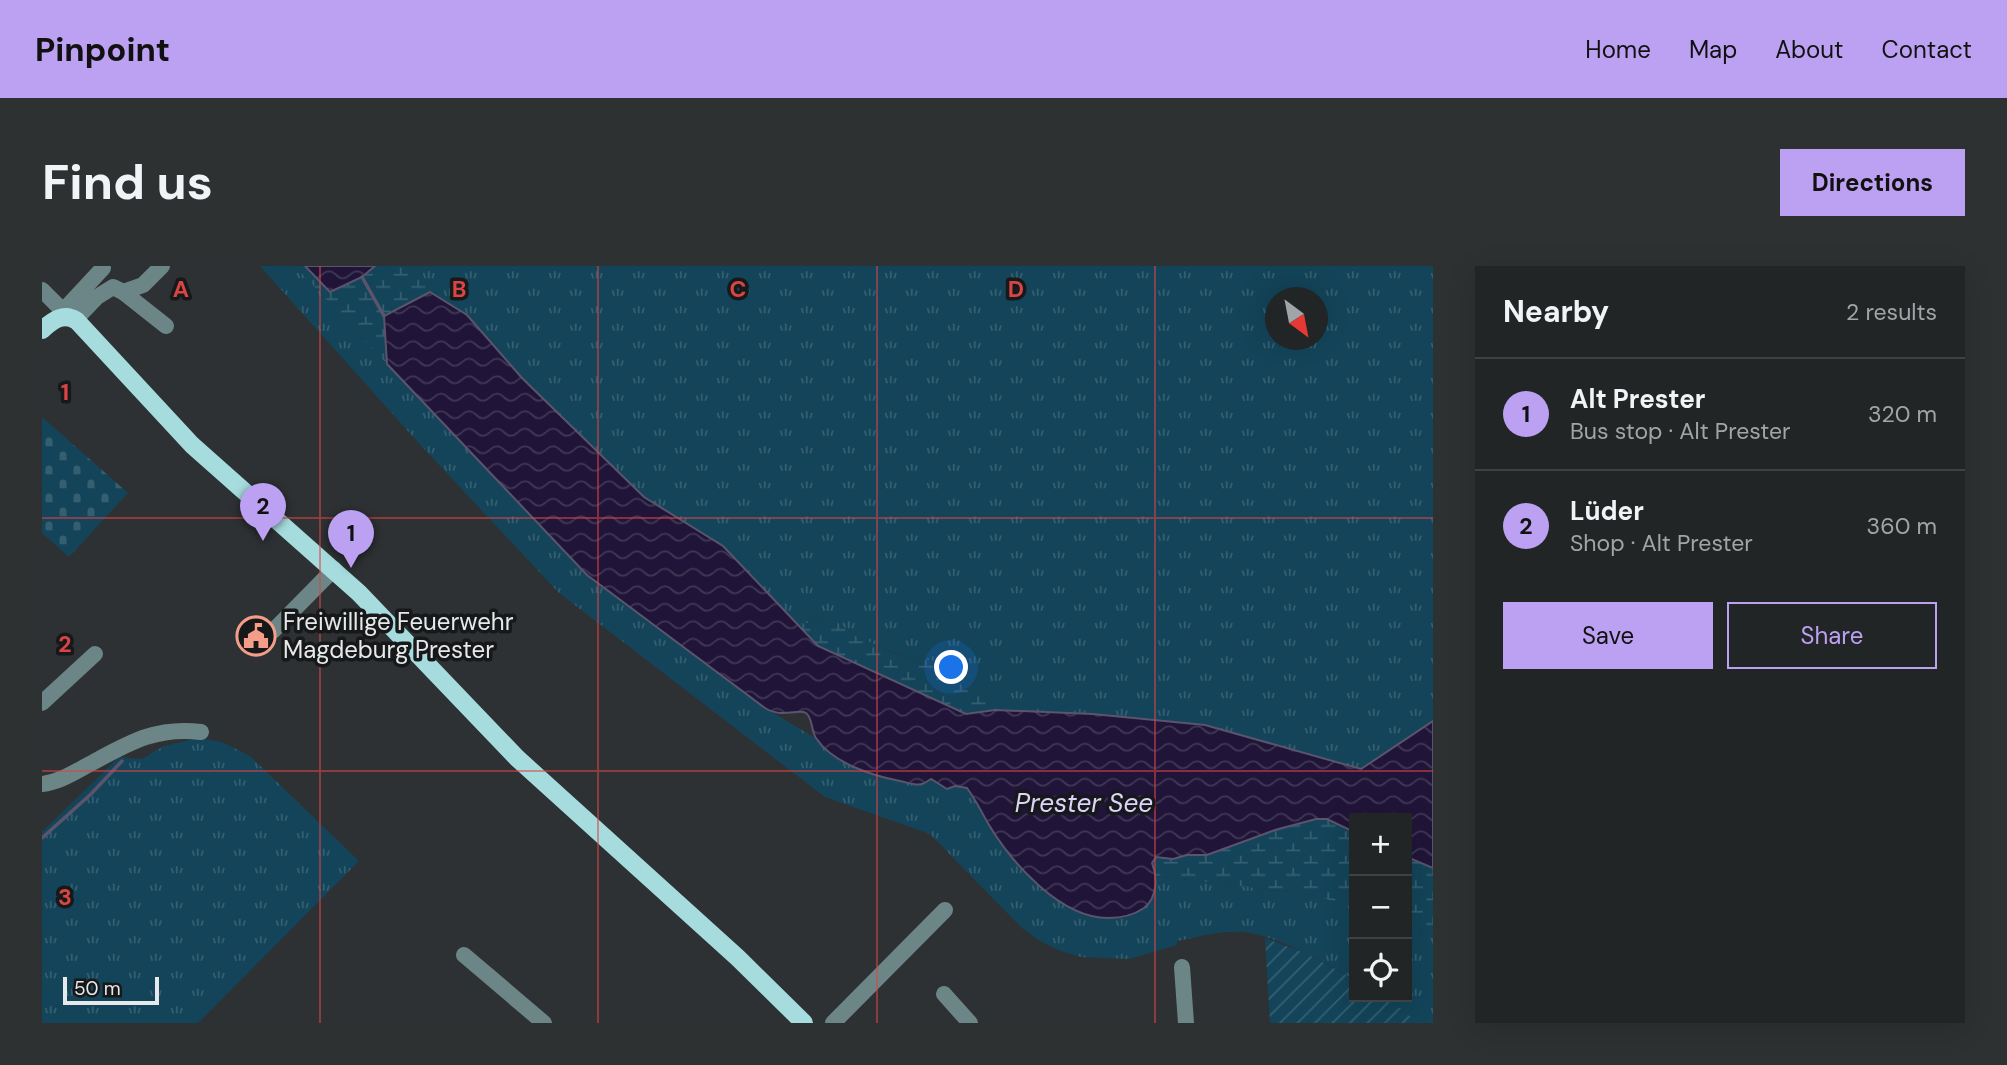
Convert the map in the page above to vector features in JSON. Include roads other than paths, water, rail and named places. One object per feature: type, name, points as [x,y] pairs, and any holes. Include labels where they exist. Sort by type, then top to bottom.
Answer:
[{"type":"main road","points":[[42,330],[55,319],[69,315],[192,445],[334,569],[517,758],[738,958],[804,1023]]},
{"type":"street","points":[[123,292],[143,285],[162,266]]},
{"type":"street","points":[[69,315],[103,268]]},
{"type":"street","points":[[69,315],[113,287],[166,326]]},
{"type":"street","points":[[42,290],[69,315]]},
{"type":"street","points":[[273,631],[334,569]]},
{"type":"street","points":[[42,703],[95,654]]},
{"type":"street","points":[[42,784],[62,779],[152,734],[180,730],[201,732]]},
{"type":"street","points":[[833,1023],[944,910]]},
{"type":"street","points":[[464,955],[544,1023]]},
{"type":"street","points":[[1182,967],[1186,1023]]},
{"type":"street","points":[[944,995],[970,1023]]},
{"type":"water","points":[[305,266],[375,266],[362,277],[330,292]]},
{"type":"water","name":"Prester See","points":[[430,292],[467,315],[522,378],[644,497],[723,546],[818,646],[966,714],[995,710],[1093,714],[1205,725],[1361,769],[1433,721],[1433,868],[1412,859],[1412,813],[1349,813],[1349,830],[1327,819],[1316,819],[1275,830],[1207,855],[1187,855],[1173,859],[1156,857],[1152,863],[1156,881],[1152,899],[1144,908],[1131,914],[1108,918],[1090,916],[1072,909],[1055,899],[1024,871],[999,840],[967,788],[955,786],[947,789],[931,779],[922,784],[911,784],[866,772],[842,761],[832,755],[816,738],[806,713],[778,713],[765,708],[587,575],[387,364],[384,316]]},
{"type":"waterway","points":[[362,277],[384,316]]},
{"type":"waterway","points":[[42,838],[91,794],[122,761]]},
{"type":"place","name":"Lüder","points":[[263,541]]},
{"type":"place","name":"Alt Prester","points":[[351,568]]},
{"type":"place","name":"Freiwillige Feuerwehr Magdeburg Prester","points":[[256,636]]}]
